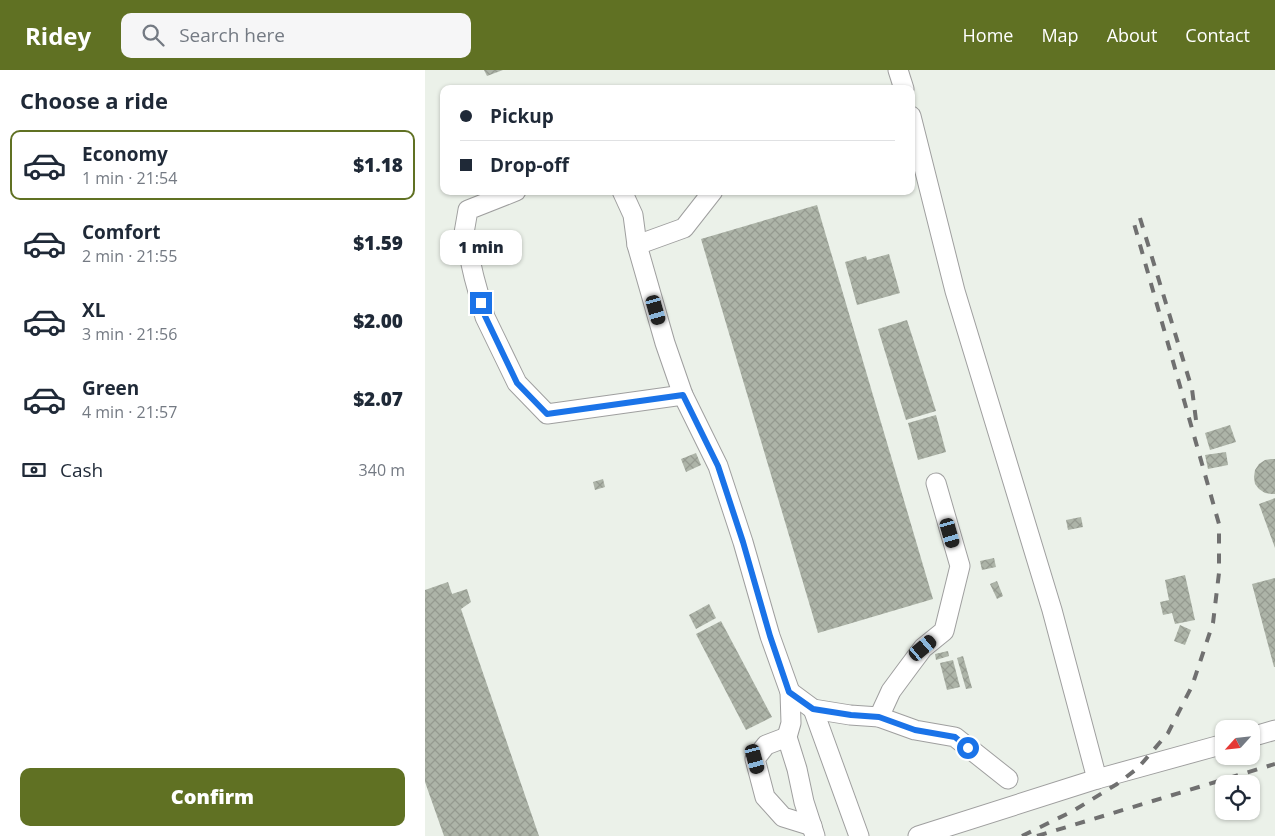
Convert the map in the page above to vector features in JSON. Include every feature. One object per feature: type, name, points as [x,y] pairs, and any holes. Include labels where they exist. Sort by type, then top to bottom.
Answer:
[{"type":"street","points":[[898,70],[903,85]]},
{"type":"street","points":[[915,132],[955,290],[1052,610],[1097,779]]},
{"type":"street","points":[[506,195],[468,210],[464,233],[485,316],[517,383],[547,414],[683,395]]},
{"type":"street","points":[[624,195],[633,215],[637,245],[665,343],[683,395],[718,466],[789,692],[791,723],[787,737],[813,831]]},
{"type":"street","points":[[637,245],[684,228],[710,195]]},
{"type":"street","points":[[879,717],[891,691],[923,648],[944,631],[959,566],[936,483]]},
{"type":"street","points":[[789,692],[813,709],[879,717],[915,730],[955,737],[1008,779]]},
{"type":"street","points":[[813,709],[859,836]]},
{"type":"street","points":[[1260,734],[1275,730]]},
{"type":"street","points":[[787,737],[766,745],[755,759],[765,797],[783,817],[813,831]]},
{"type":"street","points":[[918,836],[1097,779],[1215,746]]},
{"type":"building","points":[[484,70],[503,70],[487,76]]},
{"type":"building","points":[[817,205],[933,599],[818,633],[701,239]]},
{"type":"building","points":[[889,254],[900,293],[857,305],[845,262],[866,256],[867,260]]},
{"type":"building","points":[[907,320],[936,411],[906,420],[878,329]]},
{"type":"building","points":[[936,415],[946,452],[918,460],[908,423]]},
{"type":"building","points":[[1230,425],[1236,442],[1210,450],[1205,433]]},
{"type":"building","points":[[1226,452],[1228,465],[1208,469],[1205,455]]},
{"type":"building","points":[[696,453],[701,465],[686,472],[681,459]]},
{"type":"building","points":[[1275,459],[1275,494],[1265,493],[1259,489],[1255,484],[1254,477],[1255,470],[1259,464]]},
{"type":"building","points":[[603,479],[605,487],[595,490],[593,482]]},
{"type":"building","points":[[1275,498],[1275,548],[1259,504]]},
{"type":"building","points":[[1081,517],[1083,527],[1068,530],[1066,520]]},
{"type":"building","points":[[994,558],[996,567],[982,570],[980,561]]},
{"type":"building","points":[[1185,575],[1195,620],[1175,624],[1172,613],[1163,615],[1160,602],[1169,600],[1165,580]]},
{"type":"building","points":[[1275,578],[1275,667],[1274,667],[1252,584]]},
{"type":"building","points":[[997,581],[1003,596],[997,599],[990,584]]},
{"type":"building","points":[[448,582],[452,594],[467,589],[471,602],[461,609],[539,836],[444,836],[425,782],[425,590]]},
{"type":"building","points":[[709,604],[716,618],[696,629],[689,615]]},
{"type":"building","points":[[721,621],[772,717],[746,730],[696,634]]},
{"type":"building","points":[[1180,625],[1191,630],[1185,645],[1174,641]]},
{"type":"building","points":[[948,651],[949,656],[936,660],[935,654]]},
{"type":"building","points":[[963,656],[972,688],[966,689],[957,658]]},
{"type":"building","points":[[953,660],[960,687],[947,690],[940,663]]},
{"type":"railway","points":[[1140,218],[1192,389],[1196,420]]},
{"type":"railway","points":[[1022,836],[1073,811],[1117,784],[1138,768],[1168,733],[1192,686],[1213,623],[1219,573],[1219,524],[1133,220]]},
{"type":"railway","points":[[1037,836],[1275,764]]},
{"type":"route","points":[[481,303],[485,316],[517,383],[547,414],[683,395],[718,466],[789,692],[813,709],[879,717],[915,730],[955,737],[968,748]]}]
